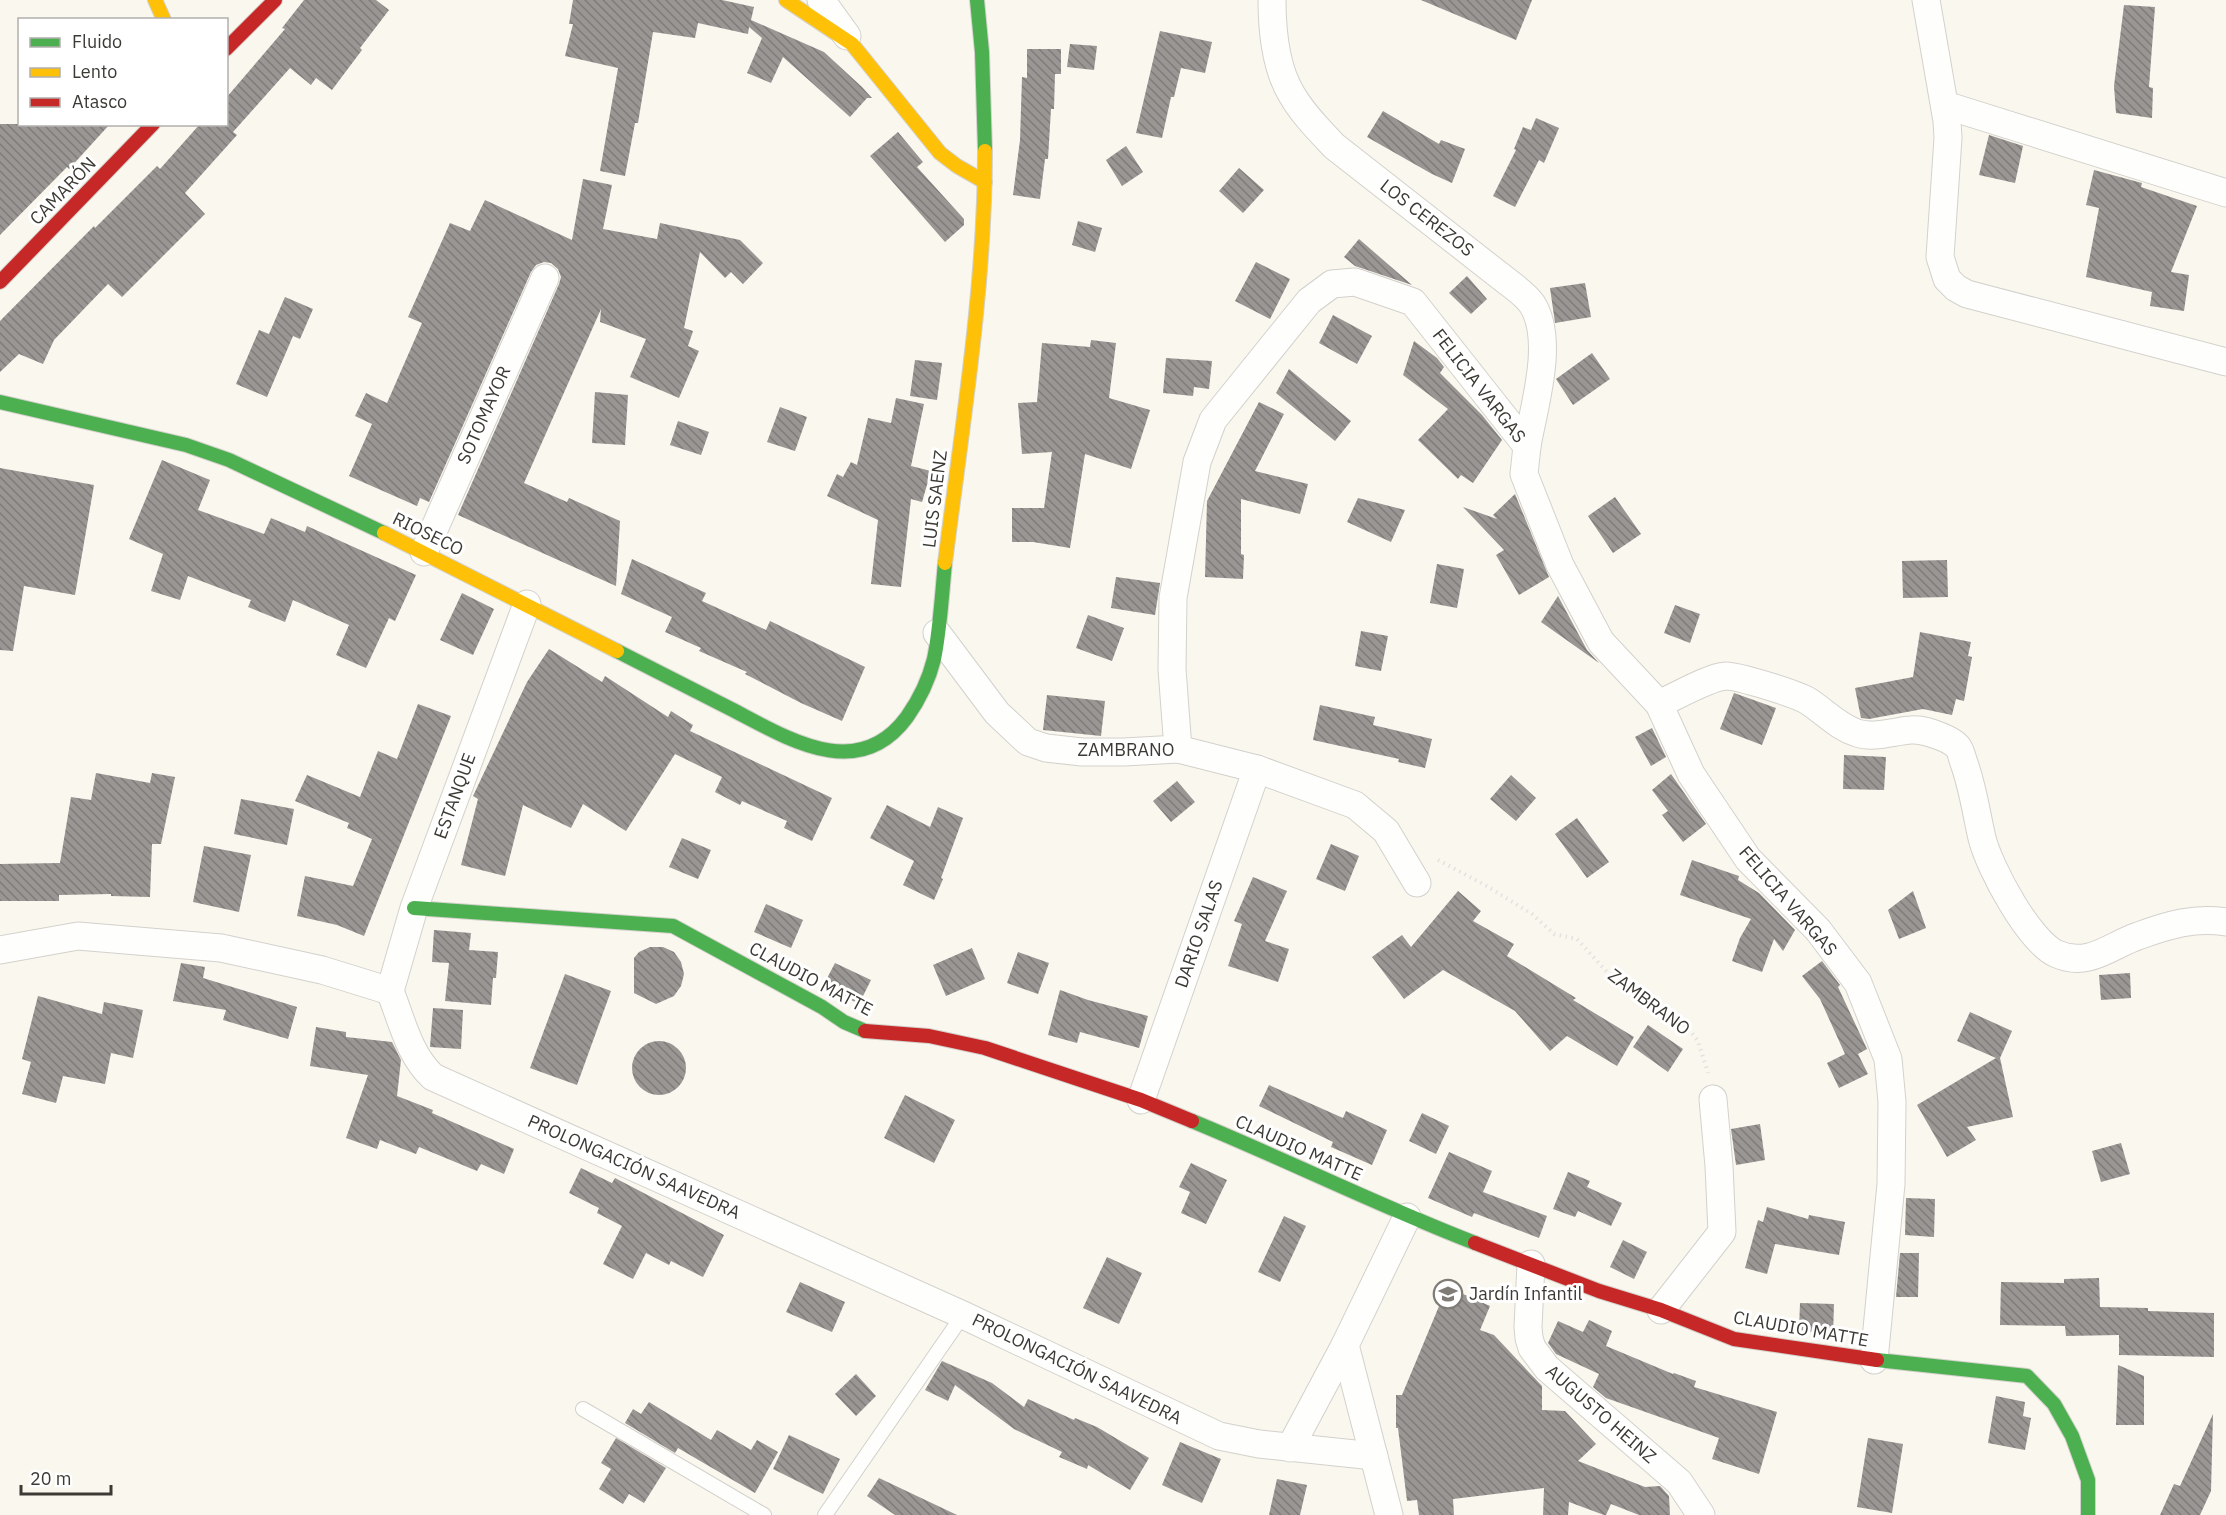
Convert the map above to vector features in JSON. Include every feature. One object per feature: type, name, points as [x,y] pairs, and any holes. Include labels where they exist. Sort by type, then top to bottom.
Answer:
[{"type":"street","points":[[155,0],[163,18]]},
{"type":"street","points":[[228,47],[275,0]]},
{"type":"street","points":[[786,0],[852,44]]},
{"type":"street","points":[[821,0],[852,44],[940,153],[985,182]]},
{"type":"street","name":"LUIS SAENZ","points":[[820,750],[855,751],[890,736],[913,711],[927,681],[934,657],[979,290],[985,182],[982,43],[977,0]]},
{"type":"street","name":"LOS CEREZOS","points":[[1272,0],[1272,17],[1279,61],[1291,94],[1311,120],[1334,146],[1511,284],[1531,303],[1541,322],[1543,353],[1527,446]]},
{"type":"street","points":[[1926,0],[1945,105],[1948,138],[1940,258],[1947,279],[1956,288],[1978,297],[2226,362]]},
{"type":"street","points":[[1945,105],[2226,193]]},
{"type":"street","name":"CAMARÓN","points":[[0,282],[151,126]]},
{"type":"street","name":"SOTOMAYOR","points":[[424,552],[544,278]]},
{"type":"street","name":"FELICIA VARGAS","points":[[1178,748],[1172,669],[1173,598],[1197,462],[1213,420],[1316,295],[1332,284],[1354,282],[1413,302],[1527,446],[1524,474],[1560,565],[1601,642],[1659,704],[1691,774],[1748,859],[1818,930],[1858,983],[1887,1059],[1892,1102],[1891,1184],[1874,1359]]},
{"type":"street","name":"RIOSECO","points":[[0,402],[210,452],[248,468],[424,552],[787,738],[820,750]]},
{"type":"street","name":"ESTANQUE","points":[[390,991],[414,908],[527,604]]},
{"type":"street","name":"ZAMBRANO","points":[[937,633],[996,713],[1028,742],[1046,748],[1082,753],[1178,748],[1257,769],[1355,805],[1386,831],[1417,883]]},
{"type":"street","points":[[1659,704],[1718,677],[1735,677],[1806,700],[1831,719],[1860,734],[1913,730],[1929,732],[1949,740],[1958,747],[1969,776],[1981,837],[1989,862],[2029,929],[2047,949],[2059,955],[2079,957],[2105,953],[2135,936],[2184,921],[2207,918],[2226,922]]},
{"type":"street","name":"DARIO SALAS","points":[[1141,1100],[1257,769]]},
{"type":"street","name":"CLAUDIO MATTE","points":[[414,908],[673,926],[822,1007],[844,1022],[866,1031],[928,1036],[985,1048],[1141,1100],[1271,1153],[1407,1216],[1599,1291],[1661,1310],[1734,1339],[1874,1359],[2027,1376],[2041,1386],[2052,1399],[2073,1436],[2088,1482],[2088,1515]]},
{"type":"street","points":[[0,950],[78,936],[173,943],[220,948],[322,970],[390,991]]},
{"type":"street","name":"PROLONGACIÓN SAAVEDRA","points":[[390,991],[413,1050],[421,1066],[433,1077],[963,1315],[1201,1428],[1241,1441],[1374,1456]]},
{"type":"street","points":[[1661,1310],[1722,1232],[1713,1099]]},
{"type":"street","points":[[1290,1448],[1346,1346],[1407,1216]]},
{"type":"street","name":"AUGUSTO HEINZ","points":[[1532,1264],[1528,1328],[1533,1348],[1547,1368],[1680,1482],[1701,1515]]},
{"type":"street","points":[[1346,1346],[1389,1515]]},
{"type":"lane","points":[[825,1515],[963,1315]]},
{"type":"lane","points":[[583,1408],[764,1515]]},
{"type":"path","name":"ZAMBRANO","points":[[1436,860],[1485,885],[1532,914],[1554,934],[1577,939],[1607,972],[1676,1017],[1698,1041],[1706,1062],[1713,1099]]},
{"type":"building","points":[[304,0],[376,0],[389,10],[332,90],[316,78],[311,85],[290,68],[233,132],[237,135],[185,193],[205,214],[122,297],[108,284],[54,340],[43,364],[19,354],[0,372],[0,321],[157,166],[160,169],[198,126],[228,126],[228,96],[285,29],[282,28]]},
{"type":"building","points":[[573,0],[722,0],[754,7],[751,20],[824,52],[872,98],[867,98],[850,117],[783,57],[771,83],[747,73],[762,38],[749,27],[748,34],[698,23],[695,38],[653,32],[638,123],[635,123],[625,176],[600,171],[618,68],[565,56],[573,24],[569,24]]},
{"type":"building","points":[[1421,0],[1532,0],[1516,40]]},
{"type":"building","points":[[2124,5],[2155,7],[2149,87],[2153,88],[2152,118],[2116,113],[2114,86]]},
{"type":"building","points":[[1160,31],[1212,42],[1205,73],[1181,68],[1174,97],[1171,97],[1162,138],[1136,133]]},
{"type":"building","points":[[1070,44],[1097,46],[1094,70],[1067,67]]},
{"type":"building","points":[[1027,49],[1061,49],[1061,74],[1055,74],[1054,109],[1051,109],[1048,159],[1045,159],[1040,199],[1013,195],[1020,140],[1022,77],[1027,78]]},
{"type":"building","points":[[1383,111],[1439,144],[1441,140],[1465,149],[1452,183],[1367,137]]},
{"type":"building","points":[[1536,118],[1559,128],[1544,163],[1539,160],[1515,207],[1493,196],[1516,150],[1514,149],[1523,127],[1531,130]]},
{"type":"building","points":[[0,124],[108,126],[69,169],[67,167],[0,235]]},
{"type":"building","points":[[898,132],[923,162],[917,167],[964,219],[964,225],[945,242],[870,156]]},
{"type":"building","points":[[1989,135],[2023,146],[2015,183],[1979,175]]},
{"type":"building","points":[[1126,146],[1143,172],[1122,186],[1106,160]]},
{"type":"building","points":[[1239,168],[1264,190],[1243,213],[1219,191]]},
{"type":"building","points":[[2094,170],[2142,183],[2141,187],[2197,206],[2171,272],[2189,275],[2184,311],[2150,306],[2152,292],[2086,277],[2099,208],[2086,205]]},
{"type":"building","points":[[583,179],[612,185],[603,229],[657,239],[660,223],[740,240],[763,263],[743,284],[731,272],[725,278],[700,252],[684,328],[693,331],[688,346],[699,351],[679,398],[630,377],[646,339],[600,322],[601,309],[524,483],[567,502],[569,498],[620,521],[616,586],[458,515],[559,284],[561,277],[558,269],[551,263],[544,262],[536,265],[531,272],[429,502],[420,498],[417,506],[349,476],[372,424],[355,416],[366,393],[387,403],[422,323],[408,317],[450,223],[470,231],[485,200],[572,240]]},
{"type":"building","points":[[1078,221],[1102,228],[1095,252],[1072,245]]},
{"type":"building","points":[[1359,239],[1412,285],[1355,266],[1344,257]]},
{"type":"building","points":[[1256,262],[1290,279],[1270,319],[1235,301]]},
{"type":"building","points":[[1467,276],[1487,299],[1471,314],[1449,293]]},
{"type":"building","points":[[1585,283],[1591,317],[1555,323],[1550,288]]},
{"type":"building","points":[[285,297],[313,309],[300,339],[293,336],[267,397],[236,384],[259,330],[269,334]]},
{"type":"building","points":[[1333,315],[1372,336],[1357,364],[1319,343]]},
{"type":"building","points":[[1091,340],[1116,343],[1109,398],[1150,410],[1131,469],[1085,454],[1070,548],[1033,542],[1012,542],[1012,508],[1044,508],[1052,452],[1022,454],[1018,403],[1037,402],[1042,343],[1090,347]]},
{"type":"building","points":[[1414,341],[1437,358],[1444,367],[1440,373],[1482,415],[1502,440],[1473,483],[1461,475],[1458,479],[1418,440],[1448,409],[1403,375]]},
{"type":"building","points":[[1592,353],[1610,379],[1573,405],[1556,379]]},
{"type":"building","points":[[1166,358],[1212,361],[1209,389],[1194,387],[1193,396],[1163,393]]},
{"type":"building","points":[[915,360],[942,363],[937,400],[910,396]]},
{"type":"building","points":[[1289,369],[1351,421],[1335,441],[1276,393]]},
{"type":"building","points":[[595,392],[628,395],[625,445],[592,443]]},
{"type":"building","points":[[896,398],[924,404],[911,466],[931,471],[922,502],[911,499],[901,587],[871,584],[878,520],[827,496],[837,474],[843,477],[851,462],[857,465],[868,418],[891,423]]},
{"type":"building","points":[[1259,402],[1284,414],[1255,471],[1308,484],[1300,514],[1241,499],[1243,579],[1205,577],[1207,501]]},
{"type":"building","points":[[780,407],[807,417],[795,451],[767,442]]},
{"type":"building","points":[[678,421],[709,432],[701,455],[670,445]]},
{"type":"building","points":[[162,460],[210,480],[198,510],[264,534],[271,518],[305,532],[307,526],[416,575],[395,621],[389,618],[366,668],[336,655],[349,625],[293,600],[285,622],[248,607],[251,600],[188,576],[180,600],[151,591],[163,554],[129,539]]},
{"type":"building","points":[[0,468],[94,485],[75,595],[24,586],[13,651],[0,650]]},
{"type":"building","points":[[1515,494],[1549,577],[1519,595],[1496,555],[1504,550],[1463,507],[1497,519],[1493,515]]},
{"type":"building","points":[[1615,497],[1641,534],[1613,553],[1588,516]]},
{"type":"building","points":[[1358,498],[1405,510],[1391,542],[1347,522]]},
{"type":"building","points":[[632,559],[706,593],[702,601],[766,630],[770,621],[865,667],[842,721],[801,703],[745,674],[747,672],[699,651],[701,648],[665,632],[672,617],[621,594]]},
{"type":"building","points":[[1947,560],[1948,597],[1903,598],[1902,561]]},
{"type":"building","points":[[1437,564],[1464,569],[1457,608],[1430,603]]},
{"type":"building","points":[[1116,577],[1160,583],[1155,615],[1111,608]]},
{"type":"building","points":[[462,593],[494,609],[473,655],[440,640]]},
{"type":"building","points":[[1558,596],[1587,650],[1599,663],[1541,622]]},
{"type":"building","points":[[1675,605],[1700,614],[1690,643],[1664,633]]},
{"type":"building","points":[[1088,615],[1124,628],[1112,661],[1076,648]]},
{"type":"building","points":[[1361,631],[1388,636],[1381,671],[1355,666]]},
{"type":"building","points":[[1920,632],[1971,642],[1968,656],[1972,657],[1964,701],[1956,699],[1952,715],[1923,709],[1869,719],[1861,718],[1855,688],[1913,677]]},
{"type":"building","points":[[549,649],[602,682],[605,676],[668,717],[671,711],[693,725],[690,731],[832,798],[812,841],[784,828],[787,821],[742,801],[740,805],[715,792],[722,777],[675,754],[626,831],[583,804],[571,828],[523,805],[505,876],[461,865],[478,799],[473,796],[527,682]]},
{"type":"building","points":[[1734,693],[1776,708],[1762,745],[1720,729]]},
{"type":"building","points":[[1047,695],[1105,701],[1101,736],[1043,730]]},
{"type":"building","points":[[418,704],[451,716],[364,936],[337,925],[297,916],[305,876],[353,886],[372,839],[347,828],[349,823],[295,801],[307,775],[360,797],[378,751],[397,759]]},
{"type":"building","points":[[1320,705],[1375,717],[1373,725],[1432,739],[1425,768],[1398,762],[1399,759],[1313,740]]},
{"type":"building","points":[[1652,728],[1666,757],[1651,766],[1635,737]]},
{"type":"building","points":[[1844,755],[1886,757],[1884,790],[1843,789]]},
{"type":"building","points":[[96,773],[150,783],[152,773],[175,777],[161,844],[152,844],[150,897],[111,896],[111,894],[59,895],[59,901],[0,901],[0,864],[60,863],[71,797],[91,800]]},
{"type":"building","points":[[1671,774],[1706,824],[1683,842],[1662,815],[1668,811],[1652,790]]},
{"type":"building","points":[[1511,775],[1536,798],[1516,821],[1490,799]]},
{"type":"building","points":[[1177,781],[1195,802],[1171,822],[1153,801]]},
{"type":"building","points":[[241,799],[294,809],[287,845],[234,834]]},
{"type":"building","points":[[887,805],[930,827],[938,807],[963,818],[934,900],[903,885],[914,861],[870,838]]},
{"type":"building","points":[[1577,818],[1609,862],[1587,878],[1555,834]]},
{"type":"building","points":[[682,838],[711,850],[698,879],[669,867]]},
{"type":"building","points":[[1331,844],[1359,856],[1345,891],[1316,879]]},
{"type":"building","points":[[204,846],[251,855],[239,912],[193,902]]},
{"type":"building","points":[[1692,860],[1739,876],[1738,880],[1759,893],[1795,930],[1783,951],[1774,939],[1762,972],[1732,961],[1740,938],[1751,919],[1680,895]]},
{"type":"building","points":[[1253,877],[1287,891],[1265,941],[1289,949],[1278,982],[1228,966],[1242,924],[1234,921]]},
{"type":"building","points":[[1458,891],[1481,911],[1473,921],[1514,944],[1507,956],[1634,1037],[1617,1066],[1567,1036],[1550,1051],[1515,1011],[1443,970],[1404,999],[1372,957],[1402,935],[1411,947]]},
{"type":"building","points":[[1913,891],[1926,928],[1899,939],[1888,910]]},
{"type":"building","points":[[766,904],[803,920],[791,948],[754,932]]},
{"type":"building","points":[[434,930],[471,933],[469,950],[498,952],[491,1005],[445,1001],[449,963],[432,962]]},
{"type":"building","points":[[650,947],[663,947],[674,952],[681,962],[684,974],[681,986],[674,996],[656,1004],[634,993],[634,958],[639,952]]},
{"type":"building","points":[[972,948],[985,979],[946,996],[933,965]]},
{"type":"building","points":[[1018,952],[1049,963],[1038,994],[1007,983]]},
{"type":"building","points":[[1822,961],[1840,985],[1838,987],[1867,1049],[1858,1054],[1868,1074],[1839,1088],[1827,1063],[1845,1054],[1820,999],[1802,976]]},
{"type":"building","points":[[181,963],[205,967],[203,978],[297,1007],[288,1039],[223,1020],[226,1010],[173,1001]]},
{"type":"building","points":[[835,963],[871,980],[859,1004],[823,986]]},
{"type":"building","points":[[2130,973],[2131,998],[2101,1000],[2099,975]]},
{"type":"building","points":[[565,974],[611,991],[577,1085],[530,1068]]},
{"type":"building","points":[[1060,990],[1148,1016],[1139,1048],[1080,1032],[1077,1043],[1048,1035]]},
{"type":"building","points":[[38,996],[102,1014],[104,1002],[143,1010],[133,1058],[111,1053],[105,1084],[63,1076],[56,1103],[22,1094],[31,1062],[22,1059]]},
{"type":"building","points":[[433,1008],[463,1010],[461,1049],[430,1047]]},
{"type":"building","points":[[1970,1012],[2012,1031],[2000,1058],[2013,1117],[1967,1127],[1976,1140],[1947,1157],[1917,1105],[1996,1058],[1957,1041]]},
{"type":"building","points":[[1648,1025],[1683,1049],[1668,1072],[1633,1047]]},
{"type":"building","points":[[316,1027],[346,1032],[346,1037],[392,1042],[401,1060],[397,1096],[433,1110],[432,1113],[514,1149],[504,1174],[481,1164],[477,1171],[419,1147],[416,1154],[380,1140],[377,1149],[346,1138],[368,1075],[310,1066]]},
{"type":"building","points":[[659,1041],[669,1043],[678,1049],[684,1058],[686,1068],[684,1078],[678,1087],[669,1093],[659,1095],[649,1093],[640,1087],[634,1078],[632,1068],[634,1058],[640,1049],[649,1043]]},
{"type":"building","points":[[1269,1085],[1343,1118],[1346,1111],[1387,1130],[1372,1165],[1331,1147],[1333,1142],[1259,1106]]},
{"type":"building","points":[[905,1095],[955,1120],[934,1163],[884,1138]]},
{"type":"building","points":[[1422,1113],[1449,1126],[1436,1154],[1409,1141]]},
{"type":"building","points":[[1760,1124],[1765,1160],[1736,1165],[1731,1129]]},
{"type":"building","points":[[2121,1143],[2130,1174],[2101,1182],[2092,1151]]},
{"type":"building","points":[[1449,1152],[1492,1171],[1483,1192],[1547,1216],[1539,1238],[1474,1213],[1472,1217],[1428,1198]]},
{"type":"building","points":[[1191,1163],[1227,1180],[1206,1224],[1181,1213],[1190,1192],[1179,1187]]},
{"type":"building","points":[[581,1168],[612,1183],[615,1178],[724,1235],[703,1277],[671,1261],[669,1265],[646,1253],[633,1279],[603,1264],[622,1226],[597,1213],[599,1208],[569,1193]]},
{"type":"building","points":[[1568,1172],[1590,1181],[1587,1187],[1622,1203],[1611,1226],[1578,1211],[1575,1217],[1553,1209]]},
{"type":"building","points":[[1906,1198],[1935,1199],[1934,1237],[1905,1235]]},
{"type":"building","points":[[1767,1207],[1808,1219],[1809,1215],[1845,1222],[1839,1255],[1775,1244],[1767,1274],[1745,1268],[1758,1220],[1763,1222]]},
{"type":"building","points":[[1284,1216],[1306,1226],[1280,1282],[1258,1272]]},
{"type":"building","points":[[1623,1240],[1647,1252],[1634,1279],[1610,1267]]},
{"type":"building","points":[[1900,1253],[1919,1253],[1918,1297],[1896,1297]]},
{"type":"building","points":[[1107,1257],[1142,1273],[1119,1324],[1083,1308]]},
{"type":"building","points":[[2099,1278],[2100,1307],[2214,1313],[2214,1357],[2119,1355],[2119,1335],[2066,1336],[2065,1326],[2000,1325],[2001,1282],[2064,1283],[2064,1279]]},
{"type":"building","points":[[800,1282],[845,1302],[832,1332],[786,1312]]},
{"type":"building","points":[[1447,1287],[1490,1306],[1480,1330],[1494,1335],[1542,1386],[1542,1410],[1565,1411],[1596,1444],[1578,1461],[1645,1487],[1660,1486],[1669,1496],[1670,1515],[1639,1515],[1611,1504],[1604,1515],[1569,1502],[1568,1515],[1543,1515],[1544,1488],[1453,1499],[1454,1515],[1419,1515],[1417,1500],[1407,1501],[1398,1428],[1396,1428],[1396,1395],[1402,1395]]},
{"type":"building","points":[[1800,1303],[1834,1304],[1833,1335],[1799,1330]]},
{"type":"building","points":[[1589,1320],[1612,1331],[1606,1346],[1673,1374],[1696,1381],[1694,1387],[1777,1412],[1759,1474],[1712,1459],[1719,1438],[1606,1398],[1593,1387],[1599,1374],[1556,1354],[1548,1343],[1558,1321],[1583,1332]]},
{"type":"building","points":[[942,1361],[992,1383],[1024,1407],[1028,1399],[1074,1420],[1075,1418],[1097,1427],[1149,1458],[1130,1490],[1088,1465],[1087,1469],[1059,1457],[1062,1452],[1014,1429],[955,1385],[948,1401],[925,1390]]},
{"type":"building","points":[[2118,1365],[2144,1376],[2144,1425],[2116,1425]]},
{"type":"building","points":[[856,1374],[876,1396],[856,1416],[835,1394]]},
{"type":"building","points":[[1996,1396],[2025,1402],[2023,1416],[2031,1418],[2025,1450],[1988,1443]]},
{"type":"building","points":[[649,1402],[711,1440],[717,1430],[751,1450],[757,1440],[778,1452],[755,1493],[678,1448],[675,1453],[625,1423],[633,1409],[641,1414]]},
{"type":"building","points":[[2213,1414],[2211,1491],[2200,1515],[2160,1515],[2174,1484],[2180,1486]]},
{"type":"building","points":[[789,1435],[840,1459],[823,1494],[773,1469]]},
{"type":"building","points":[[616,1438],[666,1468],[644,1503],[629,1494],[623,1504],[599,1489],[611,1469],[601,1463]]},
{"type":"building","points":[[1868,1438],[1903,1444],[1892,1513],[1857,1507]]},
{"type":"building","points":[[1180,1442],[1221,1459],[1202,1503],[1162,1485]]},
{"type":"building","points":[[879,1478],[957,1515],[895,1515],[867,1496]]},
{"type":"building","points":[[1277,1479],[1307,1485],[1300,1515],[1269,1515]]},
{"type":"traffic: fast","points":[[977,0],[982,52],[985,151]]},
{"type":"traffic: fast","points":[[0,402],[186,445],[229,460],[384,533]]},
{"type":"traffic: fast","points":[[617,651],[798,742],[822,749],[845,752],[867,748],[888,737],[907,717],[926,682],[936,648],[945,563]]},
{"type":"traffic: fast","points":[[414,908],[673,926],[822,1007],[844,1022],[865,1031]]},
{"type":"traffic: fast","points":[[1192,1121],[1475,1243]]},
{"type":"traffic: fast","points":[[1877,1360],[2027,1376],[2054,1404],[2072,1436],[2088,1480],[2088,1515]]},
{"type":"traffic: slow","points":[[155,0],[163,18]]},
{"type":"traffic: slow","points":[[786,0],[852,44],[940,153],[985,182]]},
{"type":"traffic: slow","points":[[945,563],[977,306],[985,151]]},
{"type":"traffic: slow","points":[[384,533],[617,651]]},
{"type":"traffic: jam","points":[[228,47],[275,0]]},
{"type":"traffic: jam","points":[[0,282],[151,126]]},
{"type":"traffic: jam","points":[[865,1031],[929,1036],[985,1048],[1141,1100],[1192,1121]]},
{"type":"traffic: jam","points":[[1475,1243],[1599,1291],[1661,1310],[1734,1339],[1877,1360]]},
{"type":"place","name":"Jardín Infantil","points":[[1448,1294]]}]
